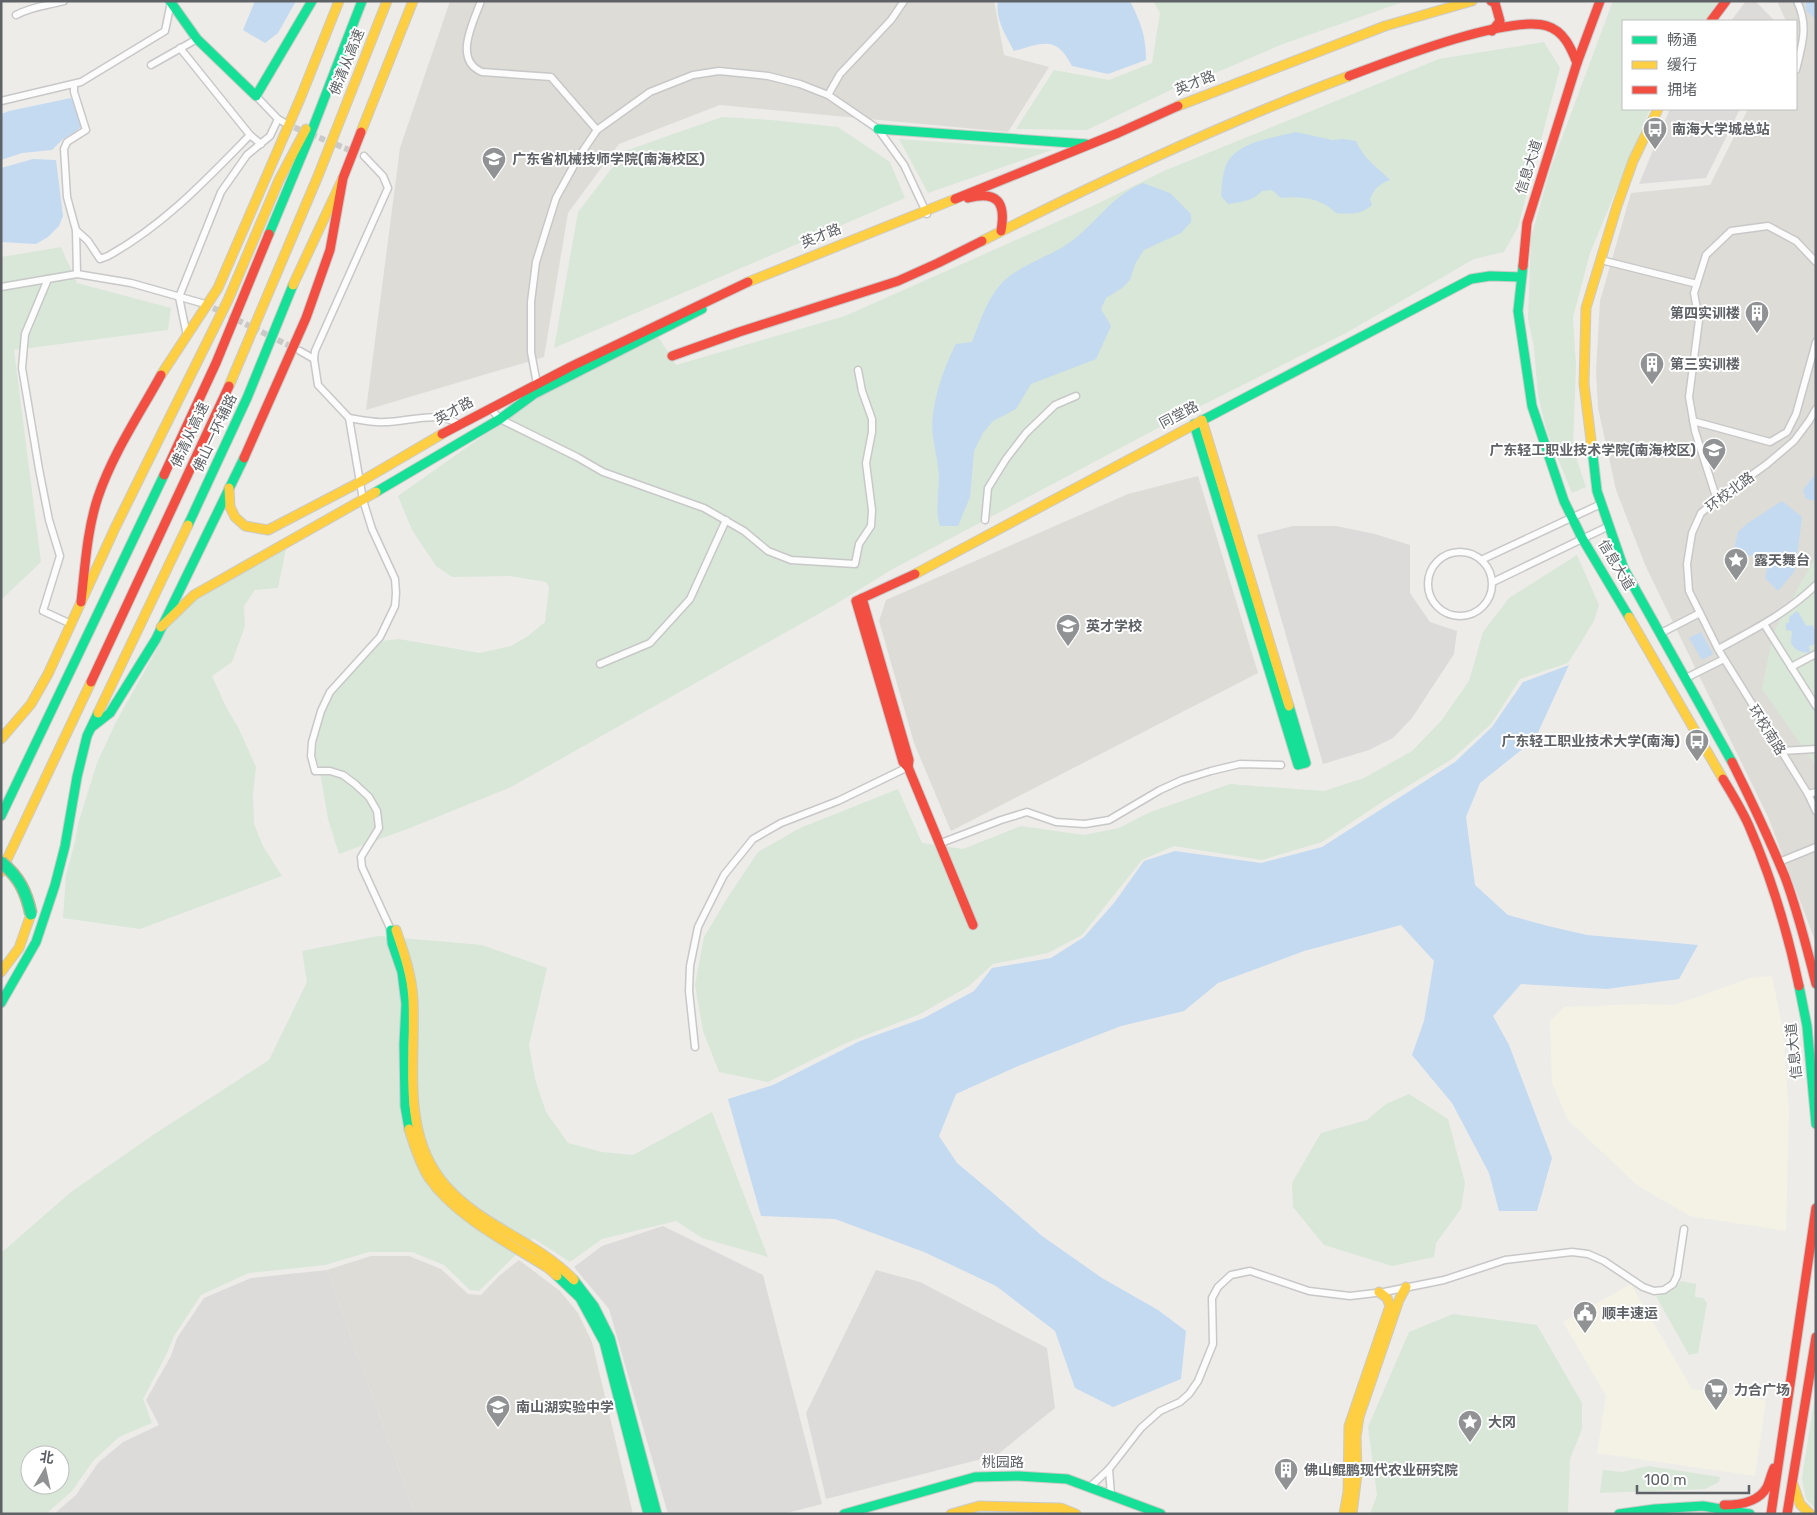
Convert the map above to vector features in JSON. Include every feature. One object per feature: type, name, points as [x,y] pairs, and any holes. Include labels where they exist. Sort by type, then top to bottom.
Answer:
[{"type":"main road","points":[[171,2],[197,39],[256,96],[312,1]]},
{"type":"main road","points":[[81,602],[90,532],[98,498],[119,448],[171,358],[218,288],[300,98],[339,1]]},
{"type":"main road","name":"佛清从高速","points":[[1,816],[202,394],[245,296],[328,91],[362,1]]},
{"type":"main road","name":"佛清从高速","points":[[1,872],[239,366],[318,176],[386,1]]},
{"type":"main road","points":[[90,729],[110,712],[156,639],[254,436],[306,318],[330,250],[342,178],[413,1]]},
{"type":"main road","name":"英才路","points":[[162,627],[194,595],[217,580],[299,537],[363,500],[500,419],[534,394],[742,289],[1196,98],[1385,26],[1472,1]]},
{"type":"main road","points":[[1491,1],[1495,3],[1500,21],[1492,31]]},
{"type":"main road","name":"信息大道","points":[[1600,1],[1578,63],[1527,223],[1518,310],[1532,406],[1564,501],[1582,538],[1708,750],[1748,824],[1762,859],[1788,935],[1807,1026],[1816,1124]]},
{"type":"main road","points":[[1712,20],[1726,1]]},
{"type":"main road","points":[[672,356],[916,273],[959,254],[1001,231],[1119,173],[1257,111],[1352,73],[1466,36],[1522,24],[1546,25],[1569,42],[1578,63]]},
{"type":"main road","points":[[1,739],[31,704],[48,674],[115,528],[228,300],[279,180],[328,91]]},
{"type":"main road","name":"信息大道","points":[[1658,110],[1633,161],[1617,206],[1586,308],[1584,384],[1596,491],[1624,569],[1726,750],[1786,878],[1802,929],[1816,984]]},
{"type":"main road","points":[[878,129],[1089,144]]},
{"type":"main road","name":"佛山一环辅路","points":[[1,1003],[36,942],[55,885],[65,846],[76,776],[87,736],[219,460],[247,398],[285,302],[342,178]]},
{"type":"main road","name":"英才路","points":[[229,488],[230,507],[235,517],[245,526],[268,530],[360,482],[458,424],[731,288],[976,195],[987,195],[1002,205],[1004,217],[1001,231]]},
{"type":"main road","name":"同堂路","points":[[908,767],[909,760],[859,600],[919,572],[1198,422],[1471,279],[1490,276],[1521,277]]},
{"type":"main road","points":[[1198,422],[1302,764]]},
{"type":"main road","points":[[908,767],[941,843],[973,925]]},
{"type":"main road","points":[[1,883],[28,817]]},
{"type":"main road","points":[[1,862],[14,872],[27,891],[31,914],[19,948],[1,972]]},
{"type":"main road","points":[[394,930],[392,943],[402,972],[406,1004],[404,1044],[405,1106],[414,1146],[429,1178],[446,1198],[468,1217],[548,1268],[580,1298],[604,1342],[648,1514]]},
{"type":"main road","points":[[394,930],[411,978],[413,1001],[411,1078],[414,1118],[424,1150],[436,1174],[470,1209],[554,1261],[582,1287],[610,1338],[657,1514]]},
{"type":"main road","points":[[1771,1514],[1816,1208]]},
{"type":"main road","points":[[1352,1514],[1358,1474],[1356,1437],[1359,1417],[1399,1300],[1406,1288]]},
{"type":"main road","points":[[1344,1514],[1348,1500],[1350,1480],[1349,1426],[1390,1306],[1387,1298],[1379,1292]]},
{"type":"main road","points":[[1787,1514],[1816,1338]]},
{"type":"main road","points":[[1619,1514],[1655,1509],[1740,1505],[1757,1497],[1766,1489],[1780,1449]]},
{"type":"main road","name":"桃园路","points":[[844,1514],[975,1477],[1018,1476],[1067,1479],[1161,1514]]},
{"type":"main road","points":[[1793,1484],[1800,1504],[1810,1514]]},
{"type":"main road","points":[[951,1514],[979,1506],[1061,1508],[1076,1514]]},
{"type":"main road","points":[[1703,1506],[1750,1514]]},
{"type":"street","points":[[16,14],[29,7],[49,6],[64,1]]},
{"type":"street","points":[[481,1],[467,41],[466,53],[469,62],[474,68],[482,72],[551,78],[597,130]]},
{"type":"street","points":[[828,95],[840,74],[891,20],[904,1]]},
{"type":"street","points":[[1797,1],[1803,13],[1804,37],[1797,66]]},
{"type":"street","points":[[1,101],[81,82],[166,31],[171,2]]},
{"type":"street","points":[[151,64],[197,39]]},
{"type":"street","points":[[180,48],[250,135],[261,144]]},
{"type":"street","points":[[537,384],[531,342],[531,302],[536,262],[556,198],[578,158],[597,130],[650,92],[692,75],[719,71],[768,76],[800,84],[828,95],[878,129],[904,165],[927,212]]},
{"type":"street","points":[[74,84],[74,92],[86,130],[67,142],[64,149],[67,197],[76,230],[77,274]]},
{"type":"street","points":[[256,96],[278,119],[285,123]]},
{"type":"street","points":[[187,336],[180,297],[221,192],[247,155],[270,136],[278,119]]},
{"type":"street","points":[[76,230],[88,240],[100,258],[122,248],[152,229],[186,200],[250,135]]},
{"type":"street","points":[[364,156],[383,176],[388,188],[314,352],[314,359],[318,384],[349,418],[363,500],[372,529],[394,579],[395,606],[380,637],[330,692],[315,729],[311,756],[315,771],[330,771],[344,775],[369,797],[377,811],[380,828],[361,856],[362,867],[394,930]]},
{"type":"street","points":[[1717,500],[1693,421],[1689,397],[1699,320],[1694,293],[1706,254],[1731,231],[1768,226],[1796,240],[1816,262]]},
{"type":"street","points":[[1601,260],[1697,284]]},
{"type":"street","points":[[1,287],[77,274],[131,283],[205,304]]},
{"type":"street","points":[[48,279],[25,334],[22,368],[49,520],[60,556],[43,611],[71,624]]},
{"type":"street","points":[[1693,421],[1770,442],[1787,432],[1796,414],[1816,342]]},
{"type":"street","points":[[300,351],[314,359]]},
{"type":"street","points":[[490,408],[500,419],[603,472],[704,508],[744,531],[768,551],[791,560],[856,564],[859,544],[871,526],[872,510],[866,463],[872,432],[872,419],[862,391],[858,370]]},
{"type":"street","points":[[985,520],[988,488],[1006,459],[1026,433],[1054,405],[1076,396]]},
{"type":"street","name":"环校北路","points":[[1718,649],[1689,591],[1687,564],[1692,533],[1701,513],[1767,464],[1794,441],[1816,409]]},
{"type":"street","points":[[349,418],[382,422],[430,418],[452,420],[458,424]]},
{"type":"street","points":[[1481,560],[1601,504]]},
{"type":"street","points":[[600,664],[650,643],[690,599],[726,520]]},
{"type":"street","points":[[1493,582],[1609,526]]},
{"type":"street","points":[[1455,552],[1467,552],[1481,560],[1490,571],[1493,582],[1492,593],[1486,603],[1478,611],[1460,616],[1449,614],[1439,608],[1432,600],[1428,583],[1430,572],[1436,563],[1444,556],[1455,552]]},
{"type":"street","points":[[1718,649],[1764,624],[1798,602],[1816,585]]},
{"type":"street","points":[[1661,634],[1700,613]]},
{"type":"street","points":[[1764,624],[1816,706]]},
{"type":"street","name":"环校南路","points":[[1718,649],[1808,794],[1816,811]]},
{"type":"street","points":[[1791,667],[1816,654]]},
{"type":"street","points":[[1686,678],[1724,659]]},
{"type":"street","points":[[1781,751],[1816,749]]},
{"type":"street","points":[[941,843],[1027,812],[1056,822],[1085,824],[1108,820],[1160,790],[1211,770],[1240,764],[1281,765]]},
{"type":"street","points":[[695,1047],[689,991],[690,966],[698,927],[724,874],[753,839],[781,823],[838,801],[908,767]]},
{"type":"street","points":[[1808,794],[1816,792]]},
{"type":"street","points":[[1778,862],[1816,847]]},
{"type":"street","points":[[1090,1487],[1110,1469],[1141,1428],[1160,1411],[1180,1402],[1198,1381],[1213,1344],[1212,1298],[1218,1286],[1231,1275],[1250,1271],[1308,1291],[1350,1296],[1406,1288],[1444,1280],[1505,1260],[1572,1252],[1588,1254],[1604,1261],[1643,1287],[1654,1291],[1664,1290],[1673,1284],[1677,1276],[1684,1229]]},
{"type":"street","points":[[1110,1469],[1112,1495]]},
{"type":"shaded area","name":"广东省机械技师学院(南海校区)","points":[[450,1],[994,1],[1004,55],[1049,67],[1008,132],[720,105],[619,144],[568,213],[544,357],[366,410],[400,148]]},
{"type":"shaded area","points":[[1746,1],[1755,1],[1774,20],[1732,20]]},
{"type":"shaded area","name":"广东轻工职业技术学院(南海校区)","points":[[1777,1],[1816,1],[1816,943],[1768,817],[1646,567],[1616,490],[1598,408],[1596,371],[1600,301],[1631,193],[1710,185],[1748,110],[1797,110],[1797,20],[1786,20]]},
{"type":"shaded area","name":"南海大学城总站","points":[[1670,110],[1740,110],[1706,178],[1639,184]]},
{"type":"shaded area","name":"英才学校","points":[[1198,476],[1258,673],[951,831],[914,743],[879,621],[886,600],[1128,494]]},
{"type":"shaded area","points":[[1293,526],[1336,526],[1375,534],[1410,545],[1410,593],[1430,622],[1457,631],[1454,654],[1412,718],[1393,738],[1369,750],[1323,764],[1257,535]]},
{"type":"shaded area","points":[[1772,976],[1783,1031],[1789,1111],[1786,1231],[1690,1216],[1637,1185],[1568,1120],[1552,1083],[1550,1021],[1564,1007],[1643,1004],[1674,1005],[1750,978]]},
{"type":"shaded area","points":[[663,1226],[763,1275],[822,1504],[783,1514],[668,1514],[609,1309],[574,1267],[602,1246]]},
{"type":"shaded area","name":"南山湖实验中学","points":[[371,1256],[409,1256],[441,1269],[468,1294],[481,1295],[499,1276],[519,1260],[560,1291],[578,1313],[592,1342],[633,1514],[415,1514],[327,1270]]},
{"type":"shaded area","points":[[327,1270],[415,1514],[54,1514],[76,1495],[98,1463],[123,1442],[159,1425],[146,1400],[171,1356],[177,1338],[204,1298],[251,1278]]},
{"type":"shaded area","points":[[876,1270],[920,1282],[1047,1348],[1055,1408],[997,1455],[826,1499],[806,1413]]},
{"type":"shaded area","points":[[1631,1284],[1692,1389],[1766,1400],[1755,1476],[1597,1453],[1606,1396],[1563,1322]]},
{"type":"green space","points":[[1153,1],[1406,1],[1283,44],[1220,71],[1181,85],[1087,130],[1016,129],[1054,70],[1109,80],[1152,63],[1160,13]]},
{"type":"green space","points":[[1613,1],[1721,1],[1706,20],[1622,20],[1622,110],[1650,110],[1590,253],[1573,317],[1576,366],[1573,448],[1586,487],[1572,493],[1547,432],[1538,395],[1534,347],[1528,319],[1531,238],[1550,170]]},
{"type":"green space","points":[[1544,42],[1560,68],[1518,227],[1504,252],[1474,259],[1346,333],[1173,420],[891,570],[836,604],[511,787],[410,828],[339,854],[328,819],[319,766],[315,754],[319,727],[332,695],[381,641],[399,639],[480,653],[511,646],[528,636],[545,622],[549,587],[546,582],[510,576],[452,577],[436,566],[412,530],[398,496],[542,394],[657,335],[676,365],[845,316],[1097,204],[1166,170],[1439,59]]},
{"type":"green space","points":[[722,117],[838,127],[890,162],[905,198],[554,348],[578,212],[625,151]]},
{"type":"green space","points":[[899,139],[1052,150],[928,193]]},
{"type":"green space","points":[[61,247],[77,283],[171,308],[168,330],[14,350],[41,562],[1,600],[1,257]]},
{"type":"green space","points":[[286,549],[278,588],[255,590],[244,606],[245,626],[232,662],[212,676],[256,767],[253,794],[254,824],[263,846],[282,876],[140,929],[63,918],[66,875],[78,824],[97,763],[116,722],[168,626],[190,604],[207,592]]},
{"type":"green space","points":[[1577,555],[1599,605],[1594,621],[1568,663],[1520,679],[1491,724],[1452,759],[1322,842],[1262,860],[1174,846],[1142,860],[1082,935],[1048,953],[993,964],[969,986],[920,1014],[846,1043],[768,1082],[719,1072],[703,1031],[695,985],[704,937],[758,852],[800,828],[898,789],[922,843],[963,849],[1021,826],[1084,835],[1119,828],[1148,813],[1230,784],[1324,791],[1364,778],[1412,751],[1441,721],[1469,681],[1483,632],[1509,598]]},
{"type":"green space","points":[[1816,556],[1816,766],[1762,689],[1773,633]]},
{"type":"green space","points":[[378,936],[482,945],[547,968],[529,1045],[535,1079],[546,1112],[568,1143],[602,1152],[633,1155],[712,1112],[768,1257],[702,1238],[676,1221],[602,1239],[570,1262],[533,1238],[479,1291],[470,1290],[444,1265],[412,1252],[369,1252],[325,1265],[249,1273],[201,1295],[174,1336],[143,1399],[152,1423],[119,1437],[93,1461],[70,1493],[70,1445],[20,1445],[20,1495],[67,1495],[46,1514],[1,1514],[1,1253],[71,1192],[153,1135],[269,1060],[307,982],[302,951]]},
{"type":"green space","points":[[1409,1094],[1448,1119],[1465,1183],[1461,1209],[1436,1243],[1434,1257],[1392,1266],[1324,1245],[1293,1207],[1292,1183],[1321,1133],[1367,1120],[1386,1104]]},
{"type":"green space","points":[[1681,1281],[1696,1284],[1695,1297],[1703,1298],[1707,1303],[1698,1353],[1689,1355],[1656,1296],[1670,1291]]},
{"type":"green space","points":[[1453,1314],[1537,1325],[1582,1403],[1582,1429],[1570,1459],[1568,1514],[1370,1514],[1377,1495],[1368,1427],[1409,1332]]},
{"type":"green space","points":[[1816,1389],[1816,1509],[1806,1499],[1802,1478]]},
{"type":"green space","points":[[1648,1466],[1720,1477],[1719,1482],[1705,1489],[1600,1493],[1603,1470],[1622,1472]]},
{"type":"water","points":[[255,1],[296,1],[278,33],[265,43],[243,30]]},
{"type":"water","points":[[998,1],[1130,1],[1142,30],[1146,60],[1108,74],[1072,66],[1060,49],[1048,44],[1014,51],[998,15]]},
{"type":"water","points":[[1806,1],[1816,1],[1816,19],[1806,11]]},
{"type":"water","points":[[71,98],[81,122],[81,127],[63,139],[52,150],[22,153],[1,160],[1,114]]},
{"type":"water","points":[[1296,132],[1332,140],[1356,141],[1366,157],[1390,180],[1375,190],[1370,199],[1372,205],[1364,211],[1355,213],[1336,213],[1324,204],[1310,199],[1296,197],[1281,198],[1272,190],[1262,191],[1255,197],[1228,204],[1221,196],[1224,171],[1229,159],[1236,152],[1255,142]]},
{"type":"water","points":[[33,159],[56,160],[63,216],[59,226],[48,237],[36,244],[1,242],[1,168]]},
{"type":"water","points":[[1143,183],[1170,193],[1191,214],[1191,222],[1181,233],[1144,250],[1135,264],[1130,280],[1122,288],[1106,298],[1101,309],[1111,326],[1096,359],[1031,384],[1016,409],[993,421],[983,433],[974,451],[970,497],[958,526],[940,526],[937,507],[939,476],[933,437],[933,414],[938,389],[956,344],[972,342],[991,297],[1001,284],[1024,267],[1069,243],[1113,202],[1132,188]]},
{"type":"water","points":[[1816,473],[1815,501],[1806,499],[1803,490]]},
{"type":"water","points":[[1782,501],[1802,517],[1794,572],[1778,591],[1765,578],[1767,569],[1762,559],[1750,555],[1741,562],[1732,558],[1738,532],[1748,523]]},
{"type":"water","points":[[1797,611],[1807,626],[1812,625],[1816,631],[1816,644],[1809,646],[1810,653],[1801,652],[1795,648],[1791,643],[1792,631],[1786,630],[1786,623],[1789,623],[1789,617]]},
{"type":"water","points":[[1701,632],[1713,654],[1702,660],[1689,638]]},
{"type":"water","points":[[1569,665],[1535,739],[1480,783],[1466,817],[1475,885],[1508,915],[1548,926],[1587,935],[1698,945],[1679,979],[1607,989],[1521,984],[1493,1016],[1509,1045],[1552,1158],[1537,1211],[1499,1211],[1489,1173],[1452,1103],[1412,1055],[1424,1021],[1434,961],[1401,925],[1304,951],[1218,983],[1184,1011],[1121,1026],[1018,1066],[956,1094],[939,1136],[957,1163],[1042,1236],[1102,1278],[1158,1310],[1186,1331],[1181,1379],[1113,1407],[1075,1388],[1055,1331],[996,1286],[924,1252],[835,1219],[761,1216],[728,1099],[773,1085],[860,1041],[924,1018],[974,991],[992,968],[1051,958],[1084,937],[1114,903],[1144,861],[1175,851],[1261,863],[1322,847],[1455,762],[1492,727],[1523,682]]},
{"type":"tunnel","points":[[286,124],[364,156]]},
{"type":"tunnel","points":[[205,304],[296,349]]},
{"type":"traffic: fast","points":[[170,1],[197,39],[256,96],[312,1]]},
{"type":"traffic: fast","points":[[269,234],[309,138],[362,1]]},
{"type":"traffic: fast","points":[[878,129],[1086,144]]},
{"type":"traffic: fast","points":[[1523,266],[1518,311],[1532,406],[1564,501],[1582,538],[1629,617]]},
{"type":"traffic: fast","points":[[1201,421],[1471,279],[1490,276],[1521,277]]},
{"type":"traffic: fast","points":[[188,525],[247,398],[293,285]]},
{"type":"traffic: fast","points":[[376,492],[500,419],[534,394],[702,309]]},
{"type":"traffic: fast","points":[[1194,424],[1298,765],[1306,763],[1289,706]]},
{"type":"traffic: fast","points":[[1592,448],[1597,491],[1624,569],[1732,762]]},
{"type":"traffic: fast","points":[[92,727],[110,713],[156,639],[244,458]]},
{"type":"traffic: fast","points":[[1,816],[164,475]]},
{"type":"traffic: fast","points":[[1,1003],[36,942],[55,885],[65,846],[77,777],[87,736],[98,713]]},
{"type":"traffic: fast","points":[[1,862],[13,873],[21,885],[31,914]]},
{"type":"traffic: fast","points":[[391,930],[392,943],[402,972],[406,1004],[404,1044],[405,1106],[409,1129]]},
{"type":"traffic: fast","points":[[1799,986],[1807,1026],[1816,1124]]},
{"type":"traffic: fast","points":[[557,1276],[580,1298],[604,1342],[648,1514]]},
{"type":"traffic: fast","points":[[574,1280],[594,1306],[610,1338],[657,1514]]},
{"type":"traffic: fast","points":[[844,1514],[975,1477],[1018,1476],[1067,1479],[1161,1514]]},
{"type":"traffic: fast","points":[[1619,1514],[1655,1509],[1703,1506],[1750,1514]]},
{"type":"traffic: slow","points":[[161,375],[218,288],[300,99],[339,1]]},
{"type":"traffic: slow","points":[[229,386],[318,176],[387,1]]},
{"type":"traffic: slow","points":[[361,132],[413,1]]},
{"type":"traffic: slow","points":[[1178,106],[1385,26],[1472,1]]},
{"type":"traffic: slow","points":[[982,241],[1163,153],[1255,113],[1349,76]]},
{"type":"traffic: slow","points":[[1592,448],[1584,384],[1586,308],[1617,206],[1633,161],[1658,110]]},
{"type":"traffic: slow","points":[[151,455],[228,300],[279,180],[306,129]]},
{"type":"traffic: slow","points":[[293,285],[343,178]]},
{"type":"traffic: slow","points":[[748,282],[955,199]]},
{"type":"traffic: slow","points":[[1202,420],[1289,706]]},
{"type":"traffic: slow","points":[[915,574],[1201,421]]},
{"type":"traffic: slow","points":[[229,488],[230,507],[235,517],[245,526],[268,530],[360,482],[442,434]]},
{"type":"traffic: slow","points":[[1,739],[31,704],[48,674],[115,528],[151,455]]},
{"type":"traffic: slow","points":[[161,627],[194,595],[376,492]]},
{"type":"traffic: slow","points":[[98,713],[188,525]]},
{"type":"traffic: slow","points":[[1629,617],[1723,779]]},
{"type":"traffic: slow","points":[[1,872],[91,682]]},
{"type":"traffic: slow","points":[[1,972],[19,948],[31,914]]},
{"type":"traffic: slow","points":[[396,930],[407,965],[413,1000],[413,1097],[416,1121],[422,1144],[431,1166],[446,1186],[460,1200],[559,1266],[574,1280]]},
{"type":"traffic: slow","points":[[409,1129],[415,1148],[429,1178],[453,1205],[484,1228],[548,1268],[557,1276]]},
{"type":"traffic: slow","points":[[1352,1514],[1357,1474],[1356,1437],[1359,1417],[1399,1300],[1406,1287]]},
{"type":"traffic: slow","points":[[1344,1514],[1348,1492],[1349,1426],[1390,1306],[1387,1298],[1379,1292]]},
{"type":"traffic: slow","points":[[1793,1484],[1800,1504],[1810,1514]]},
{"type":"traffic: slow","points":[[951,1514],[979,1506],[1061,1508],[1076,1514]]},
{"type":"traffic: jam","points":[[1491,1],[1495,3],[1500,21],[1492,31]]},
{"type":"traffic: jam","points":[[1523,266],[1527,223],[1577,63],[1600,1]]},
{"type":"traffic: jam","points":[[1712,20],[1726,1]]},
{"type":"traffic: jam","points":[[1349,76],[1449,41],[1506,27],[1529,24],[1547,26],[1558,32],[1569,46],[1577,63]]},
{"type":"traffic: jam","points":[[955,199],[1118,133],[1178,106]]},
{"type":"traffic: jam","points":[[244,458],[306,318],[330,250],[343,178],[361,132]]},
{"type":"traffic: jam","points":[[968,198],[987,196],[998,201],[1002,213],[1001,231]]},
{"type":"traffic: jam","points":[[164,475],[216,363],[269,234]]},
{"type":"traffic: jam","points":[[672,356],[739,332],[898,281],[982,241]]},
{"type":"traffic: jam","points":[[442,434],[570,367],[748,282]]},
{"type":"traffic: jam","points":[[81,602],[89,535],[98,497],[111,465],[161,375]]},
{"type":"traffic: jam","points":[[91,682],[229,386]]},
{"type":"traffic: jam","points":[[862,598],[909,760],[908,767],[903,762],[856,601],[915,574]]},
{"type":"traffic: jam","points":[[1732,762],[1760,819],[1785,877],[1806,944],[1816,984]]},
{"type":"traffic: jam","points":[[908,767],[973,925]]},
{"type":"traffic: jam","points":[[1723,779],[1746,820],[1765,865],[1784,924],[1799,986]]},
{"type":"traffic: jam","points":[[1771,1514],[1816,1208]]},
{"type":"traffic: jam","points":[[1787,1514],[1816,1337]]},
{"type":"traffic: jam","points":[[1724,1505],[1748,1502],[1759,1496],[1767,1487],[1774,1468]]},
{"type":"place","name":"南海大学城总站","points":[[1655,150]]},
{"type":"place","name":"广东省机械技师学院(南海校区)","points":[[494,180]]},
{"type":"place","name":"第四实训楼","points":[[1757,334]]},
{"type":"place","name":"第三实训楼","points":[[1652,385]]},
{"type":"place","name":"广东轻工职业技术学院(南海校区)","points":[[1714,471]]},
{"type":"place","name":"露天舞台","points":[[1736,581]]},
{"type":"place","name":"英才学校","points":[[1068,647]]},
{"type":"place","name":"广东轻工职业技术大学(南海)","points":[[1697,762]]},
{"type":"place","name":"顺丰速运","points":[[1585,1334]]},
{"type":"place","name":"力合广场","points":[[1716,1411]]},
{"type":"place","name":"南山湖实验中学","points":[[498,1428]]},
{"type":"place","name":"大冈","points":[[1470,1443]]},
{"type":"place","name":"佛山鲲鹏现代农业研究院","points":[[1286,1491]]}]
